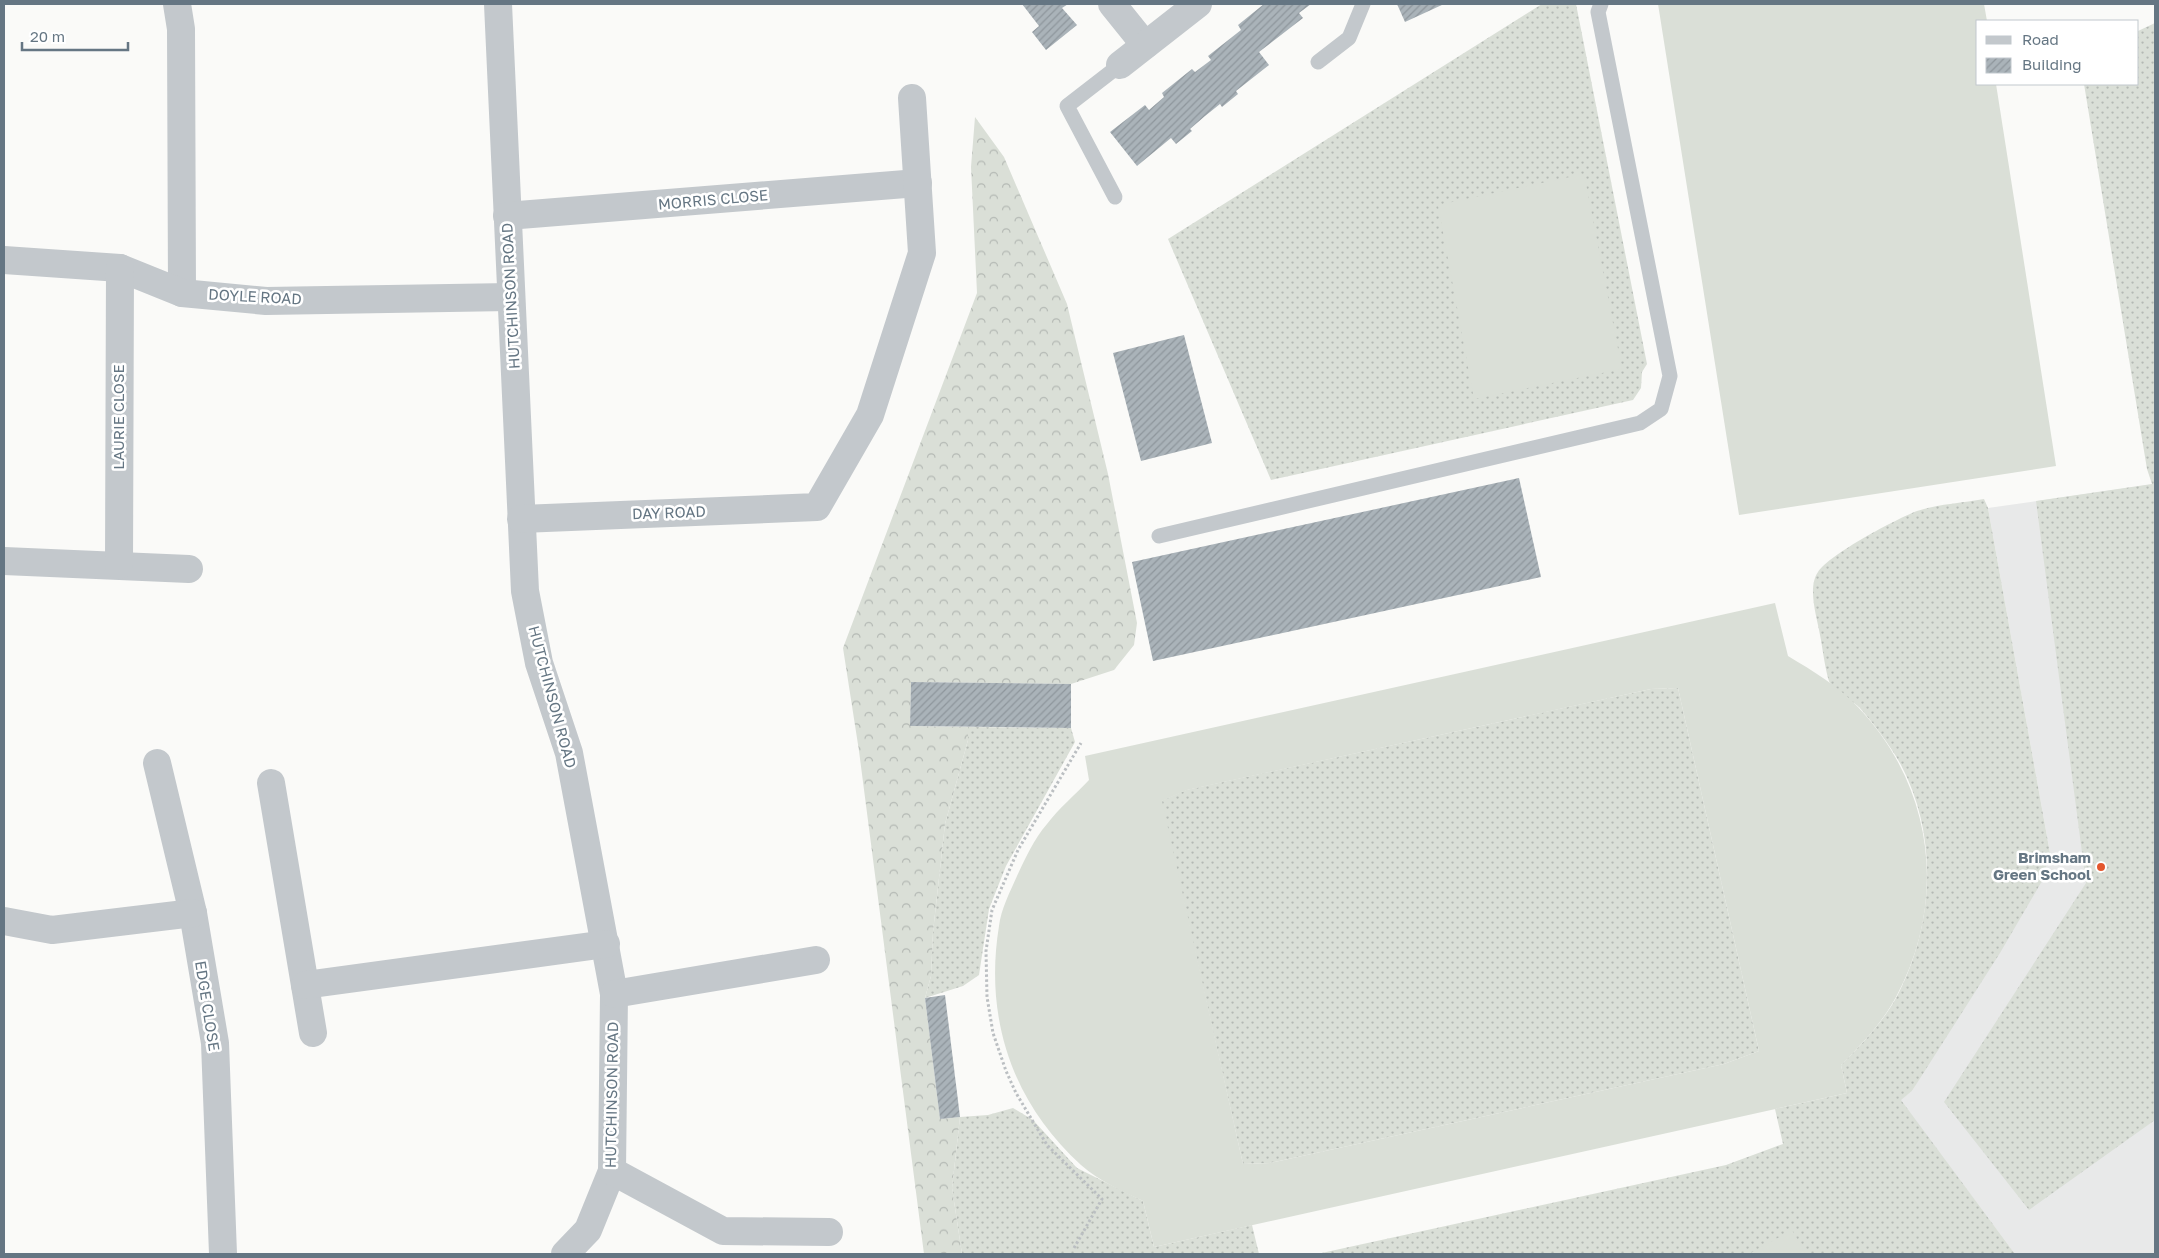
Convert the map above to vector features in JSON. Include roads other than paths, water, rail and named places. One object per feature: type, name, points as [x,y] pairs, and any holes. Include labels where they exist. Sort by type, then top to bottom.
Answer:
[{"type":"street","points":[[176,4],[181,29],[182,293]]},
{"type":"street","name":"HUTCHINSON ROAD","points":[[498,4],[525,591],[539,663],[568,753],[606,944],[614,994],[612,1171],[588,1230],[565,1254]]},
{"type":"street","points":[[1112,4],[1145,45]]},
{"type":"street","points":[[1120,65],[1198,4]]},
{"type":"street","points":[[912,98],[918,184]]},
{"type":"street","name":"MORRIS CLOSE","points":[[508,216],[918,184]]},
{"type":"street","name":"DAY ROAD","points":[[521,519],[817,507],[870,415],[922,253],[918,184]]},
{"type":"street","name":"DOYLE ROAD","points":[[4,260],[120,268],[182,293],[266,301],[511,298]]},
{"type":"street","name":"LAURIE CLOSE","points":[[119,565],[120,268]]},
{"type":"street","points":[[4,561],[189,569]]},
{"type":"street","name":"EDGE CLOSE","points":[[157,763],[193,913],[215,1044],[223,1254]]},
{"type":"street","points":[[271,783],[313,1034]]},
{"type":"street","points":[[4,921],[52,930],[193,913]]},
{"type":"street","points":[[305,984],[606,944]]},
{"type":"street","points":[[614,994],[816,960]]},
{"type":"street","points":[[612,1171],[723,1231],[829,1232]]},
{"type":"lane","points":[[1318,62],[1349,38],[1363,4]]},
{"type":"lane","points":[[1159,536],[1640,423],[1661,409],[1670,376],[1598,12],[1601,4]]},
{"type":"lane","points":[[1115,197],[1067,106],[1120,65]]},
{"type":"place","name":"Brimsham Green School","points":[[2101,867]]}]
